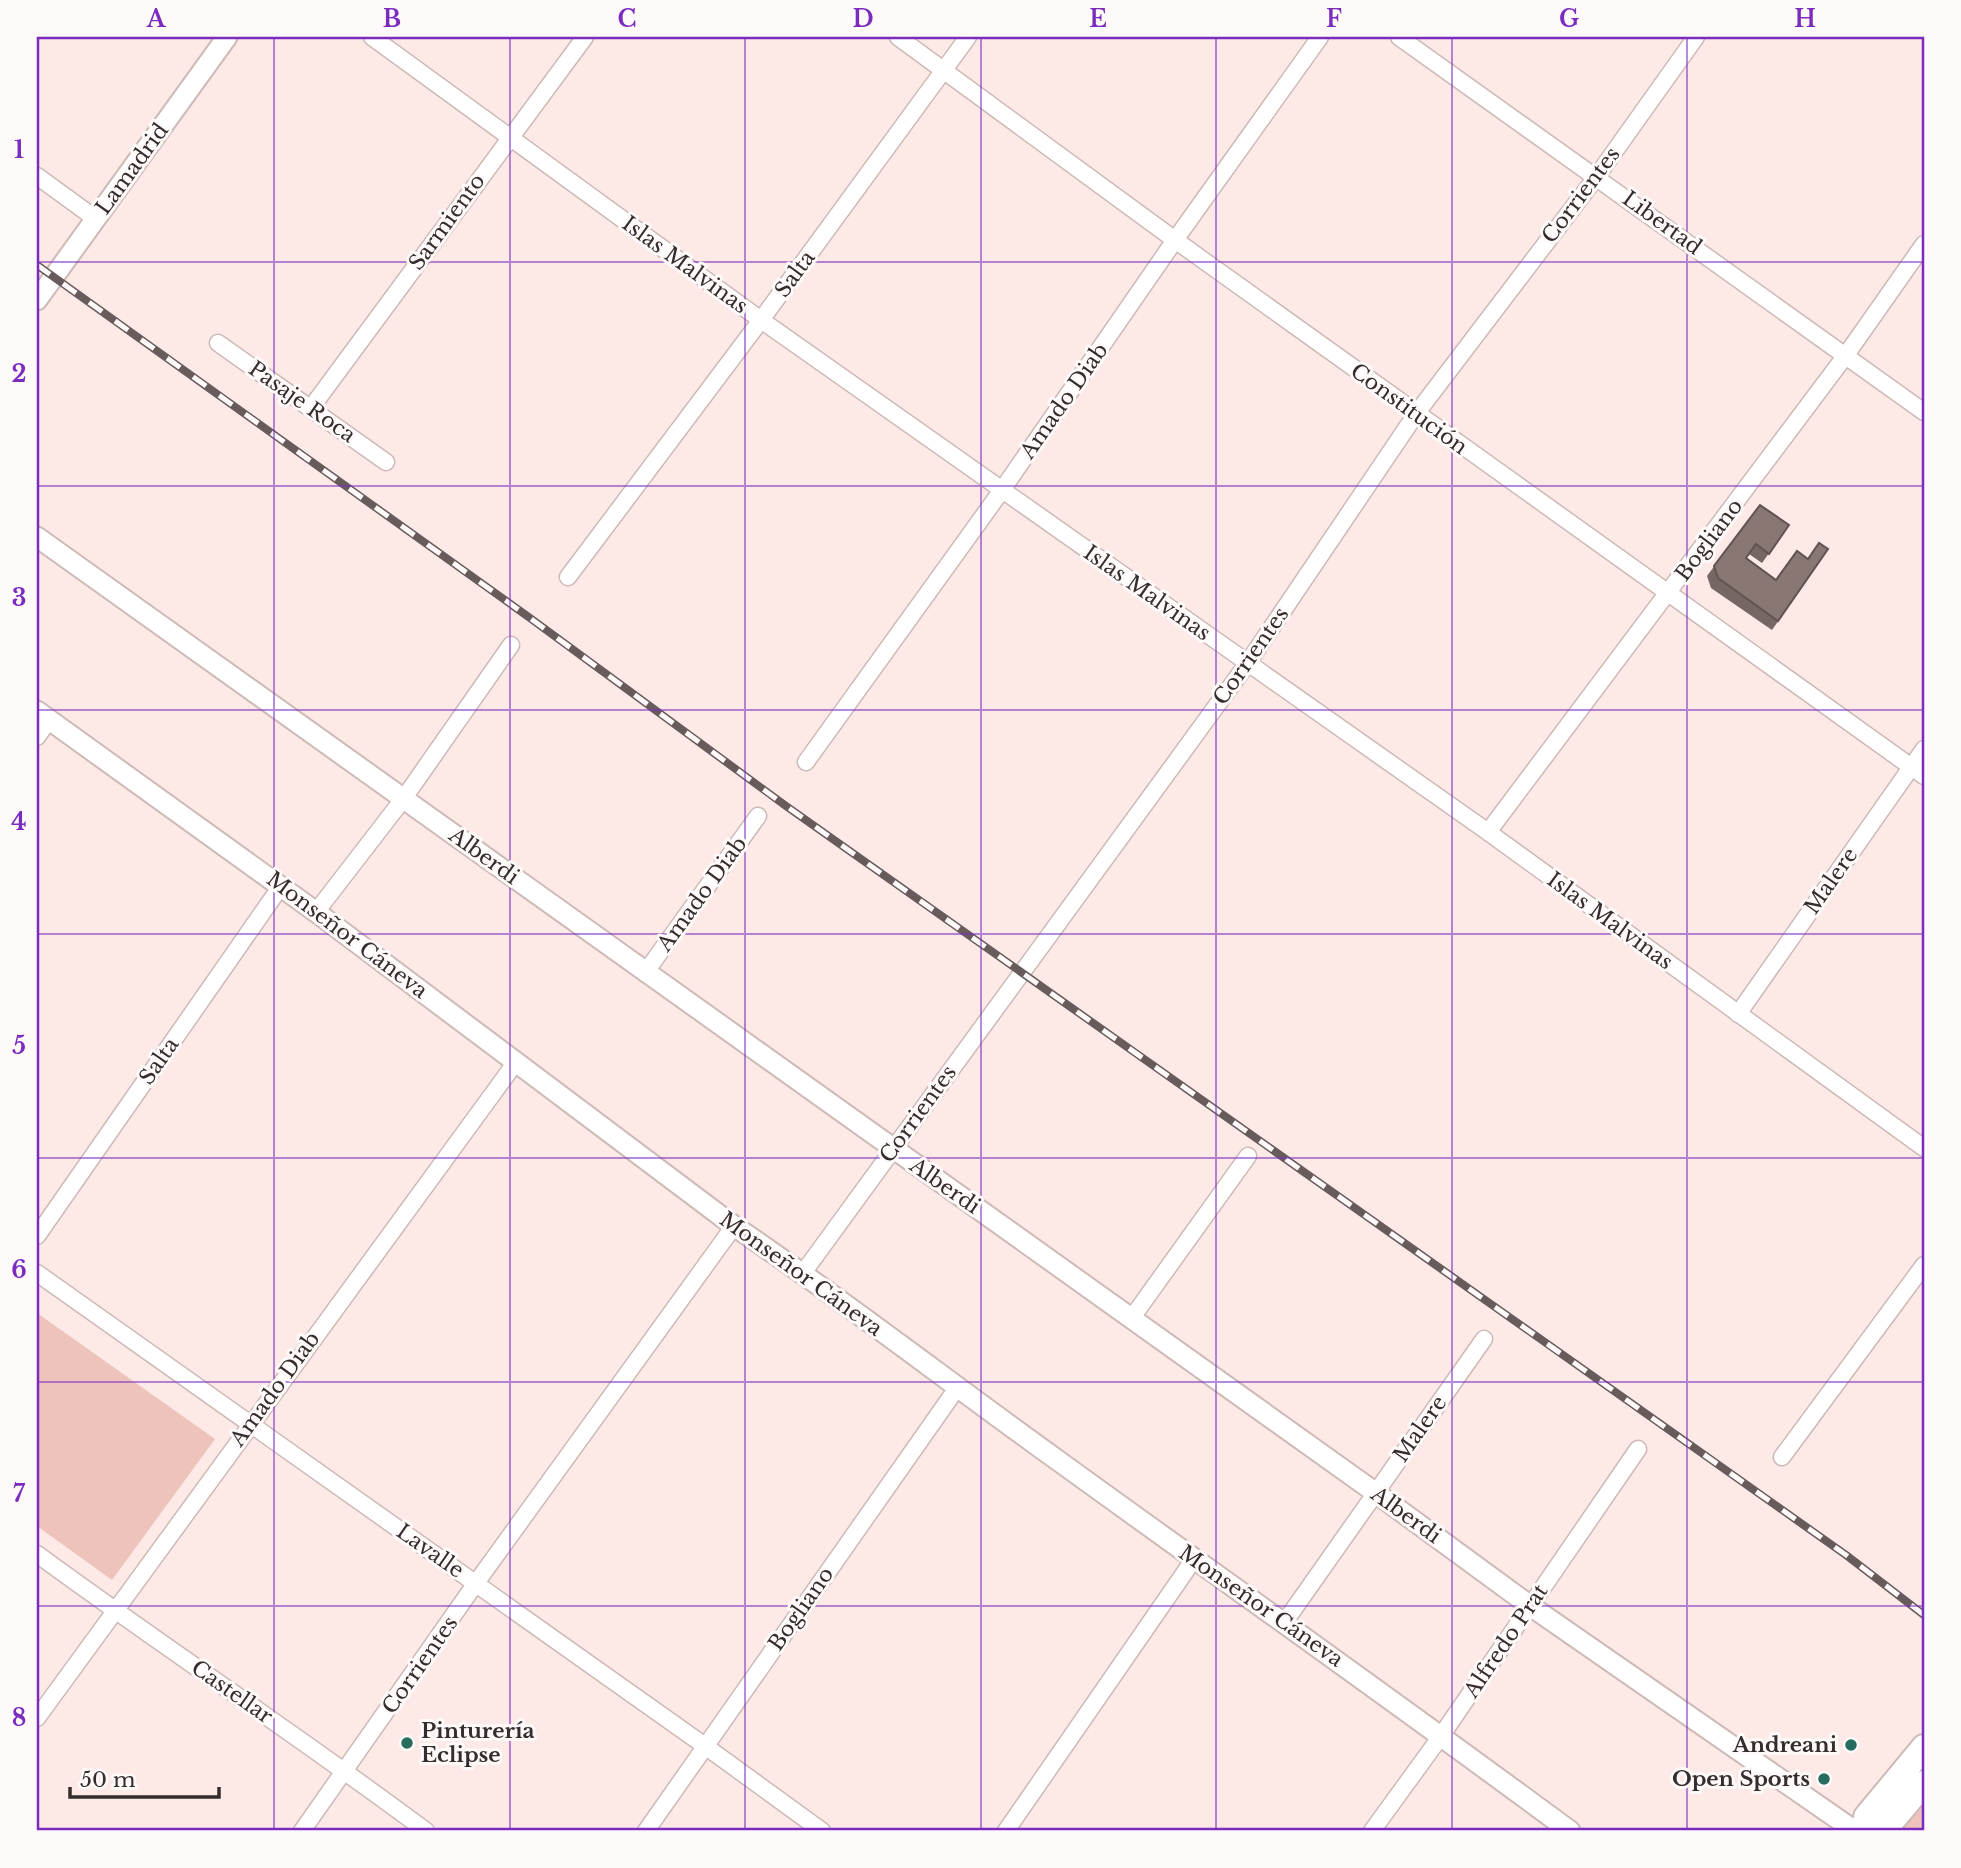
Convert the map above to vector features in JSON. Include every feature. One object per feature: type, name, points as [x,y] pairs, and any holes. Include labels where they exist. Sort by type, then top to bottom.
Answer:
[{"type":"main road","points":[[1864,1831],[1866,1817],[1924,1746]]},
{"type":"main road","points":[[1878,1831],[1886,1828],[1924,1783]]},
{"type":"street","name":"Lamadrid","points":[[37,300],[227,37]]},
{"type":"street","name":"Islas Malvinas","points":[[372,37],[761,320],[1488,832],[1924,1148]]},
{"type":"street","name":"Sarmiento","points":[[311,408],[586,37]]},
{"type":"street","name":"Constitución","points":[[898,37],[1416,414],[1918,771]]},
{"type":"street","name":"Salta","points":[[568,577],[761,320],[968,37]]},
{"type":"street","name":"Amado Diab","points":[[806,762],[1002,490],[1320,37]]},
{"type":"street","name":"Libertad","points":[[1399,37],[1924,412]]},
{"type":"street","name":"Corrientes","points":[[803,1273],[1247,664],[1416,414],[1597,176],[1696,37]]},
{"type":"street","points":[[37,176],[96,219]]},
{"type":"street","name":"Bogliano","points":[[1488,832],[1846,355],[1924,244]]},
{"type":"street","name":"Pasaje Roca","points":[[218,343],[386,461]]},
{"type":"street","name":"Alberdi","points":[[37,537],[1529,1605],[1855,1831]]},
{"type":"street","points":[[316,912],[404,798],[511,645]]},
{"type":"street","points":[[37,737],[43,716]]},
{"type":"street","name":"Monseñor Cáneva","points":[[43,716],[281,886],[734,1226],[803,1273],[957,1388],[1570,1831]]},
{"type":"street","name":"Malere","points":[[1738,1014],[1918,771],[1924,749]]},
{"type":"street","name":"Amado Diab","points":[[645,973],[758,816]]},
{"type":"street","name":"Salta","points":[[37,1236],[281,886]]},
{"type":"street","name":"Amado Diab","points":[[37,1718],[516,1062]]},
{"type":"street","points":[[1131,1319],[1248,1156]]},
{"type":"street","name":"Corrientes","points":[[302,1831],[476,1583],[734,1226]]},
{"type":"street","points":[[1782,1457],[1924,1265]]},
{"type":"street","name":"Lavalle","points":[[37,1273],[822,1831]]},
{"type":"street","name":"Malere","points":[[1284,1623],[1483,1339]]},
{"type":"street","name":"Bogliano","points":[[646,1831],[957,1388]]},
{"type":"street","name":"Alfredo Prat","points":[[1372,1831],[1441,1736],[1638,1449]]},
{"type":"street","name":"Castellar","points":[[37,1554],[114,1611],[346,1771],[426,1831]]},
{"type":"street","points":[[1006,1831],[1194,1559]]},
{"type":"shaded area","points":[[37,1313],[215,1439],[112,1580],[37,1526]]},
{"type":"shaded area","points":[[1924,1800],[1924,1831],[1899,1831]]},
{"type":"building","points":[[1760,505],[1789,525],[1769,554],[1756,544],[1746,558],[1776,580],[1797,551],[1808,559],[1819,543],[1828,549],[1778,621],[1718,578],[1714,566]]},
{"type":"railway","points":[[37,265],[530,618],[786,806],[1846,1555],[1924,1615]]},
{"type":"place","name":"Pinturería Eclipse","points":[[407,1743]]},
{"type":"place","name":"Andreani","points":[[1851,1745]]},
{"type":"place","name":"Open Sports","points":[[1824,1779]]}]
